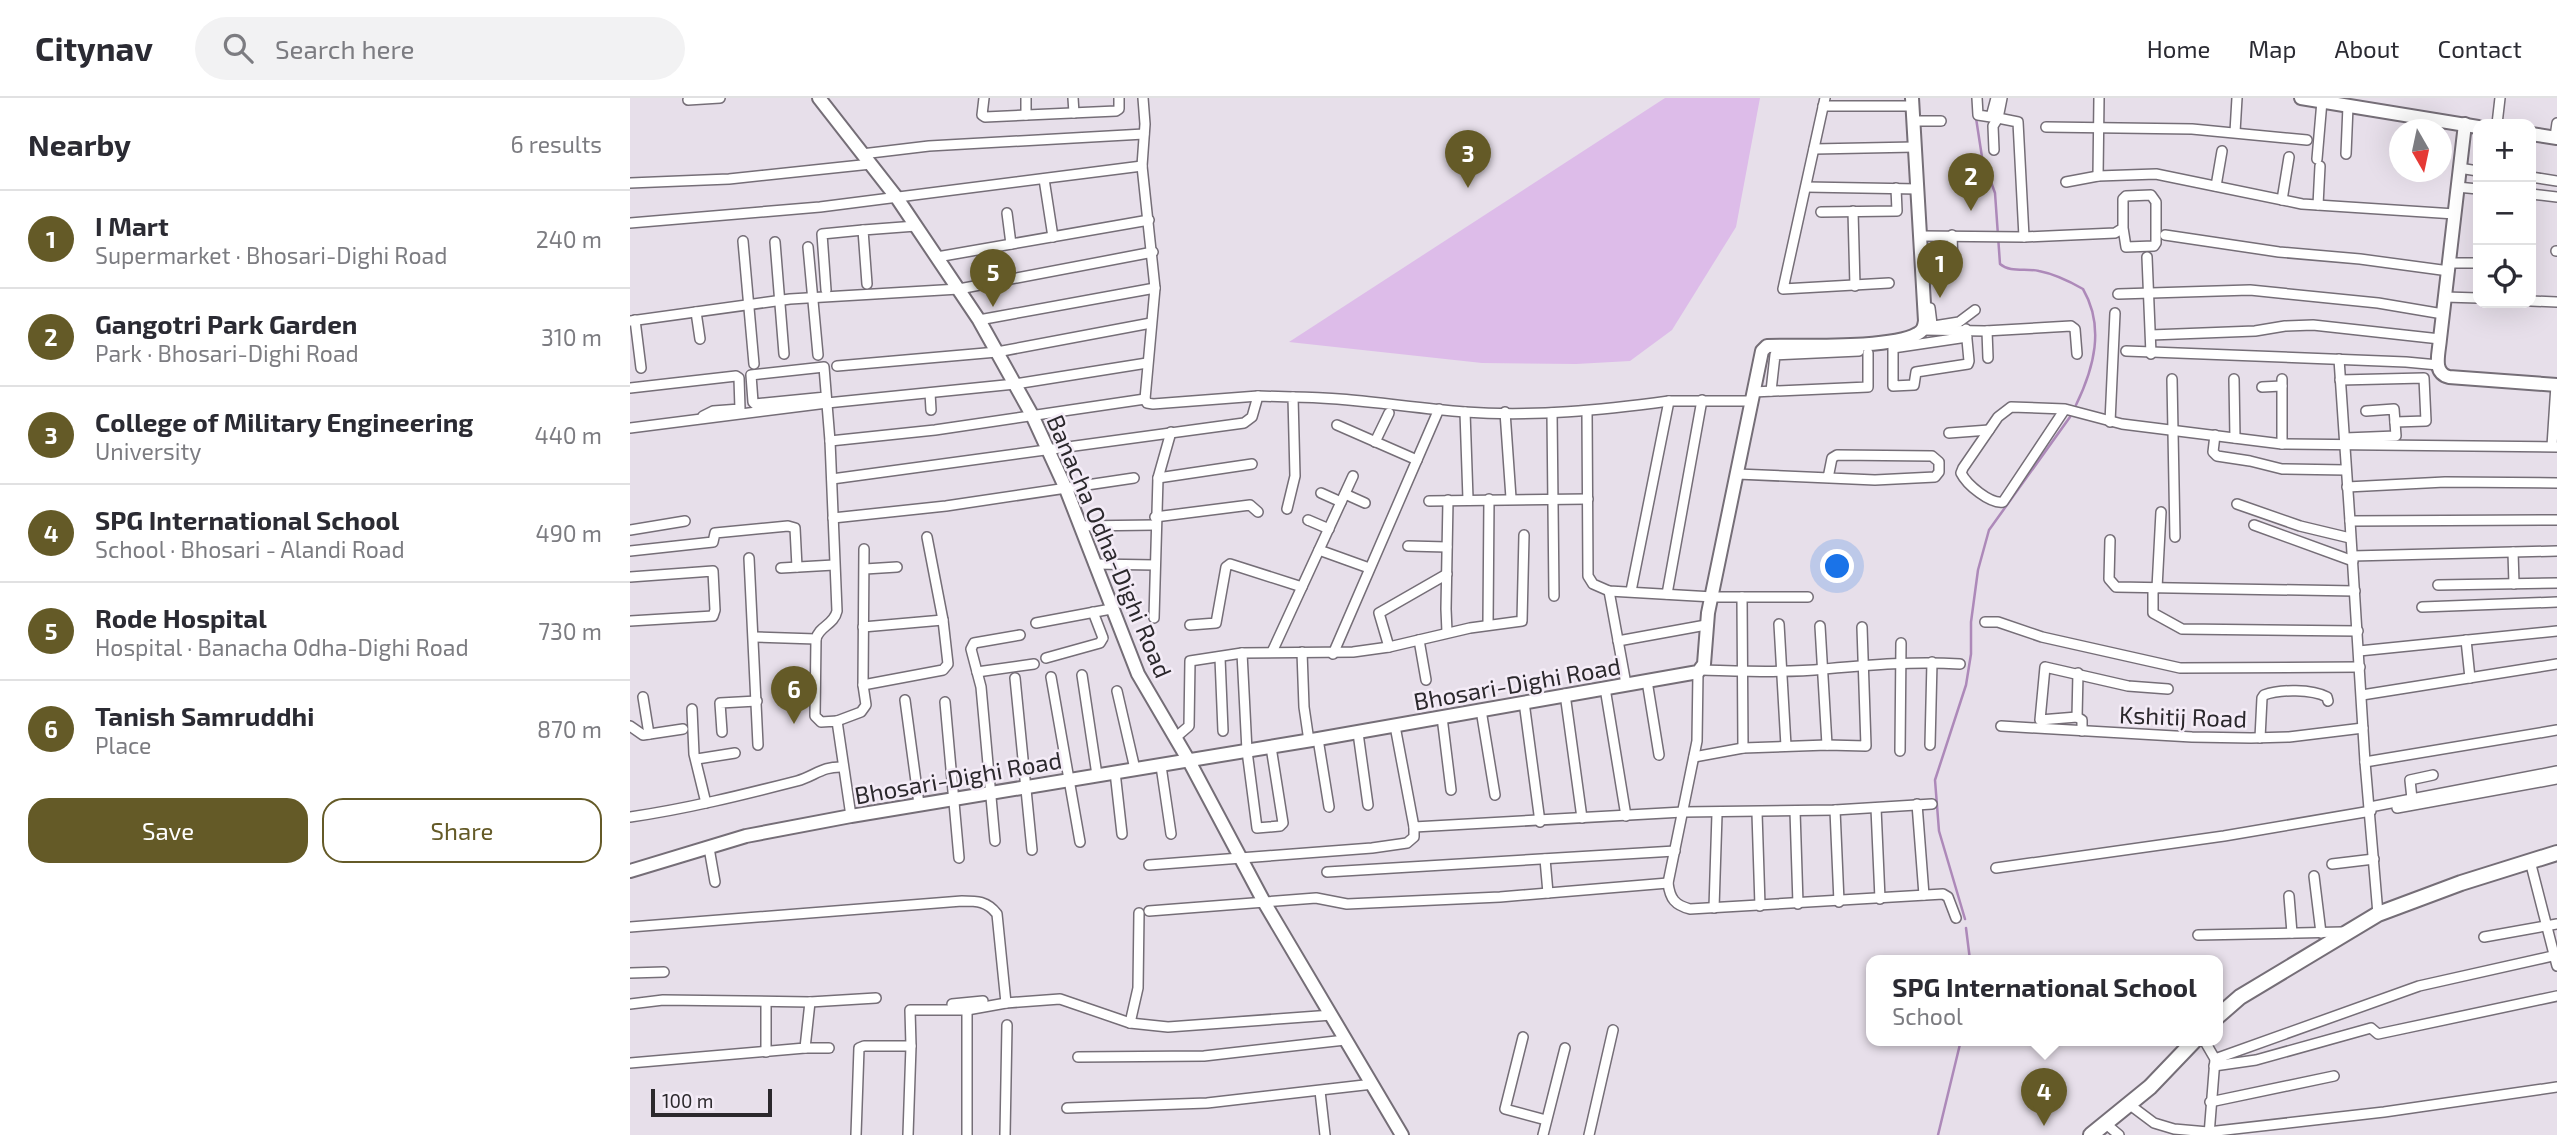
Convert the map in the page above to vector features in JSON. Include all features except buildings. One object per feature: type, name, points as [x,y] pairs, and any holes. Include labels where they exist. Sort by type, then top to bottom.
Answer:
[{"type":"main road","points":[[2223,1012],[2240,997],[2378,914],[2461,883],[2557,853]]},
{"type":"main road","points":[[2091,1135],[2130,1105],[2190,1046]]},
{"type":"street","points":[[688,100],[720,98]]},
{"type":"street","name":"Banacha Odha-Dighi Road","points":[[819,98],[897,198],[979,320],[1015,384],[1066,489],[1138,674],[1189,761],[1264,902],[1402,1135]]},
{"type":"street","points":[[984,98],[983,117],[1116,111],[1119,109],[1119,98]]},
{"type":"street","points":[[1026,98],[1026,116]]},
{"type":"street","points":[[1073,98],[1074,113]]},
{"type":"street","points":[[1143,98],[1145,117],[1142,166],[1155,288],[1147,363],[1147,403],[1258,396],[1331,397],[1465,412],[1587,412],[1670,401],[1752,397],[1771,391],[1868,387],[1863,352],[1775,355],[1771,391]]},
{"type":"street","points":[[1977,98],[1978,116],[1991,117],[1996,98]]},
{"type":"street","points":[[1994,150],[1993,125],[1998,118],[2002,98]]},
{"type":"street","points":[[2098,176],[2099,98]]},
{"type":"street","points":[[2235,132],[2237,98]]},
{"type":"street","points":[[2301,98],[2472,126],[2459,168],[2438,365],[2443,376],[2556,385],[2554,447],[2344,441]]},
{"type":"street","points":[[2498,119],[2500,98]]},
{"type":"street","points":[[1889,283],[1783,289],[1824,102],[1913,102],[1921,236],[1923,330]]},
{"type":"street","points":[[2318,205],[2322,102]]},
{"type":"street","points":[[2346,154],[2348,106]]},
{"type":"street","points":[[1998,118],[2018,122],[2024,237]]},
{"type":"street","points":[[1914,121],[1941,121]]},
{"type":"street","points":[[2536,135],[2556,137],[2557,123]]},
{"type":"street","points":[[2046,127],[2097,126],[2235,132],[2307,140]]},
{"type":"street","points":[[630,183],[729,179],[941,146],[1144,134]]},
{"type":"street","points":[[1814,149],[1915,147]]},
{"type":"street","points":[[2216,186],[2222,151]]},
{"type":"street","points":[[2282,200],[2289,157]]},
{"type":"street","points":[[630,223],[791,210],[1142,166]]},
{"type":"street","points":[[2459,168],[2473,170]]},
{"type":"street","points":[[2066,182],[2098,176],[2156,174],[2318,205],[2455,214]]},
{"type":"street","points":[[2536,178],[2557,181]]},
{"type":"street","points":[[1044,179],[1053,237]]},
{"type":"street","points":[[1806,187],[1918,189]]},
{"type":"street","points":[[2457,187],[2473,189]]},
{"type":"street","points":[[1821,212],[1897,211],[1896,188]]},
{"type":"street","points":[[2151,195],[2154,198],[2156,216],[2154,246],[2126,247],[2123,228],[2123,199],[2126,196],[2151,195]]},
{"type":"street","points":[[2536,195],[2557,197]]},
{"type":"street","points":[[1853,211],[1855,286]]},
{"type":"street","points":[[1007,214],[1012,244]]},
{"type":"street","points":[[937,257],[1149,220]]},
{"type":"street","points":[[826,290],[822,234],[916,226]]},
{"type":"street","points":[[1921,236],[2024,237],[2115,233],[2123,228]]},
{"type":"street","points":[[863,230],[867,284]]},
{"type":"street","points":[[2165,234],[2279,252],[2450,267],[2473,263]]},
{"type":"street","points":[[1952,235],[1953,266]]},
{"type":"street","points":[[743,240],[751,305],[754,364]]},
{"type":"street","points":[[775,242],[784,354]]},
{"type":"street","points":[[808,247],[818,355]]},
{"type":"street","points":[[639,368],[632,323],[780,301],[959,289],[1153,252]]},
{"type":"street","points":[[2147,257],[2151,354]]},
{"type":"street","points":[[979,320],[1155,288]]},
{"type":"street","points":[[2118,294],[2250,290],[2378,303],[2443,314]]},
{"type":"street","points":[[2445,297],[2473,298]]},
{"type":"street","points":[[2536,301],[2557,302]]},
{"type":"street","points":[[1924,307],[1930,309],[1934,326],[1959,322],[1975,310]]},
{"type":"street","points":[[696,312],[700,339]]},
{"type":"street","points":[[2110,422],[2115,313]]},
{"type":"street","points":[[837,366],[997,352],[1151,323]]},
{"type":"street","points":[[2151,335],[2255,331],[2313,325],[2440,339]]},
{"type":"street","points":[[1967,333],[1968,364],[1916,372],[1914,385],[1893,386],[1894,348],[1967,333],[2071,326],[2075,329],[2077,354]]},
{"type":"street","points":[[1956,918],[1946,895],[1690,909],[1673,902],[1668,883],[1697,741],[1700,671],[1706,625],[1762,351],[1767,346],[1888,342],[1915,335],[1923,330],[1967,333]]},
{"type":"street","points":[[1987,331],[1988,358]]},
{"type":"street","points":[[2126,351],[2438,365]]},
{"type":"street","points":[[2339,359],[2365,762],[2378,914]]},
{"type":"street","points":[[864,549],[865,709],[837,721],[821,722],[817,719],[816,639],[820,629],[836,616],[832,479],[830,441],[827,400],[824,367],[751,375],[752,402],[755,404],[827,400],[930,393],[1015,384],[1147,363]]},
{"type":"street","points":[[630,388],[736,376],[739,378],[740,409],[713,411],[703,416],[703,419]]},
{"type":"street","points":[[2340,380],[2424,378],[2426,421],[2395,422]]},
{"type":"street","points":[[2172,379],[2175,537]]},
{"type":"street","points":[[2234,379],[2235,438]]},
{"type":"street","points":[[2262,387],[2282,383],[2282,444]]},
{"type":"street","points":[[930,393],[931,410]]},
{"type":"street","points":[[832,479],[1249,421],[1258,396]]},
{"type":"street","points":[[1287,509],[1295,476],[1293,397]]},
{"type":"street","points":[[830,441],[935,430],[1145,399]]},
{"type":"street","points":[[630,428],[827,400]]},
{"type":"street","points":[[1667,594],[1702,400]]},
{"type":"street","points":[[1631,591],[1670,401]]},
{"type":"street","points":[[2065,409],[2003,502],[1999,503],[1965,480],[1961,473],[1998,416],[2011,407],[2065,409],[2110,422],[2282,444],[2396,436],[2394,409],[2366,411]]},
{"type":"street","points":[[1333,654],[1438,408]]},
{"type":"street","points":[[1465,412],[1468,499]]},
{"type":"street","points":[[1505,412],[1511,498]]},
{"type":"street","points":[[1587,412],[1588,576],[1593,584],[1609,591],[1713,597],[1808,597]]},
{"type":"street","points":[[1375,442],[1389,413]]},
{"type":"street","points":[[1552,413],[1554,596]]},
{"type":"street","points":[[1337,425],[1417,460]]},
{"type":"street","points":[[1950,433],[1989,430]]},
{"type":"street","points":[[1154,618],[1158,478],[1171,432]]},
{"type":"street","points":[[2215,435],[2213,452],[2217,456],[2282,469],[2346,470]]},
{"type":"street","points":[[1737,474],[1828,478],[1875,480],[1934,477],[1939,472],[1939,462],[1932,456],[1837,455],[1832,458],[1828,478]]},
{"type":"street","points":[[1158,478],[1252,464]]},
{"type":"street","points":[[1272,652],[1353,476]]},
{"type":"street","points":[[833,518],[946,506],[1134,478]]},
{"type":"street","points":[[2347,487],[2445,482],[2557,483]]},
{"type":"street","points":[[1321,493],[1365,503]]},
{"type":"street","points":[[1488,625],[1489,499]]},
{"type":"street","points":[[1429,501],[1588,499]]},
{"type":"street","points":[[1447,632],[1448,500]]},
{"type":"street","points":[[2236,504],[2301,526],[2350,538]]},
{"type":"street","points":[[1080,526],[1155,521],[1250,506],[1258,512]]},
{"type":"street","points":[[2161,512],[2153,613],[2182,629],[2358,631]]},
{"type":"street","points":[[1308,520],[1329,529]]},
{"type":"street","points":[[2350,521],[2557,520]]},
{"type":"street","points":[[630,530],[685,521]]},
{"type":"street","points":[[2254,525],[2352,559],[2557,551]]},
{"type":"street","points":[[630,551],[713,542],[715,533],[788,526],[795,528],[797,567]]},
{"type":"street","points":[[1175,738],[1189,726],[1190,662],[1242,653],[1333,654],[1389,648],[1447,632],[1522,621],[1524,535]]},
{"type":"street","points":[[863,685],[947,667],[943,621],[927,537]]},
{"type":"street","points":[[2110,540],[2110,583],[2116,587],[2355,591]]},
{"type":"street","points":[[1408,546],[1447,547]]},
{"type":"street","points":[[1319,550],[1369,568]]},
{"type":"street","points":[[2513,552],[2514,584]]},
{"type":"street","points":[[749,558],[758,745]]},
{"type":"street","points":[[1190,625],[1216,623],[1226,567],[1230,564],[1302,587]]},
{"type":"street","points":[[781,568],[834,565]]},
{"type":"street","points":[[1094,565],[1155,565]]},
{"type":"street","points":[[865,569],[897,567]]},
{"type":"street","points":[[630,577],[713,570],[715,610],[713,616],[630,621]]},
{"type":"street","points":[[1389,648],[1379,614],[1447,574]]},
{"type":"street","points":[[2438,585],[2557,583]]},
{"type":"street","points":[[1609,591],[1626,684]]},
{"type":"street","points":[[1742,597],[1743,748]]},
{"type":"street","points":[[2422,607],[2557,602]]},
{"type":"street","points":[[1037,623],[1111,609]]},
{"type":"street","points":[[1045,658],[1100,643],[1103,638],[1093,612]]},
{"type":"street","points":[[863,627],[943,621]]},
{"type":"street","points":[[1984,622],[1998,622],[2042,637],[2180,668],[2360,667]]},
{"type":"street","points":[[1779,624],[1786,746]]},
{"type":"street","points":[[1618,641],[1706,625]]},
{"type":"street","points":[[1820,626],[1827,745]]},
{"type":"street","points":[[1694,757],[1743,748],[1866,746],[1862,627]]},
{"type":"street","points":[[2359,651],[2557,631]]},
{"type":"street","points":[[995,841],[981,687],[971,649],[974,643],[1020,635]]},
{"type":"street","points":[[754,638],[816,639]]},
{"type":"street","points":[[1419,640],[1426,680]]},
{"type":"street","points":[[2466,640],[2470,678]]},
{"type":"street","points":[[1900,751],[1901,643]]},
{"type":"street","points":[[1302,652],[1304,706],[1329,807]]},
{"type":"street","points":[[1242,653],[1247,751],[1256,827],[1259,829],[1280,826],[1283,823],[1272,747]]},
{"type":"street","points":[[1220,658],[1223,731]]},
{"type":"street","points":[[1700,671],[1824,669],[1932,662],[1959,664]]},
{"type":"street","points":[[1930,745],[1932,662]]},
{"type":"street","points":[[977,672],[1034,664]]},
{"type":"street","points":[[2362,695],[2557,664]]},
{"type":"street","points":[[2082,731],[2082,720],[2077,717],[2043,721],[2039,717],[2045,667],[2127,687],[2168,689]]},
{"type":"street","name":"Bhosari-Dighi Road","points":[[630,871],[746,836],[851,816],[1357,733],[1700,671]]},
{"type":"street","points":[[2077,717],[2078,673]]},
{"type":"street","points":[[1082,675],[1097,775]]},
{"type":"street","points":[[1051,677],[1080,842]]},
{"type":"street","points":[[1015,678],[1032,850]]},
{"type":"street","points":[[1647,681],[1659,755]]},
{"type":"street","points":[[790,685],[815,685]]},
{"type":"street","points":[[1605,688],[1626,816]]},
{"type":"street","points":[[1117,691],[1135,769]]},
{"type":"street","points":[[2260,738],[2264,695],[2299,692],[2322,694],[2328,701]]},
{"type":"street","points":[[1565,695],[1582,818]]},
{"type":"street","points":[[643,697],[649,734]]},
{"type":"street","points":[[905,700],[919,804]]},
{"type":"street","points":[[722,732],[720,703],[757,701]]},
{"type":"street","points":[[945,702],[959,858]]},
{"type":"street","points":[[1524,702],[1540,822]]},
{"type":"street","points":[[692,709],[696,759],[706,803]]},
{"type":"street","points":[[1481,710],[1495,795]]},
{"type":"street","points":[[1442,717],[1451,790]]},
{"type":"street","points":[[837,721],[851,816]]},
{"type":"street","points":[[630,726],[643,735],[683,729]]},
{"type":"street","points":[[1149,865],[1407,843],[1414,837],[1414,827],[1395,726]]},
{"type":"street","name":"Kshitij Road","points":[[2001,726],[2192,737],[2260,738],[2363,728]]},
{"type":"street","points":[[2365,762],[2557,730]]},
{"type":"street","points":[[1357,733],[1368,805]]},
{"type":"street","points":[[696,759],[735,753]]},
{"type":"street","points":[[630,817],[706,803],[801,780],[831,766],[843,767]]},
{"type":"street","points":[[1161,766],[1171,834]]},
{"type":"street","points":[[1996,868],[2224,836],[2557,771]]},
{"type":"street","points":[[1115,772],[1122,834]]},
{"type":"street","points":[[2412,799],[2410,780],[2433,775]]},
{"type":"street","points":[[2397,808],[2557,779]]},
{"type":"street","points":[[1917,804],[1924,895]]},
{"type":"street","points":[[1414,827],[1683,812],[1757,813],[1932,804]]},
{"type":"street","points":[[1876,808],[1880,899]]},
{"type":"street","points":[[1835,810],[1839,902]]},
{"type":"street","points":[[1795,811],[1798,904]]},
{"type":"street","points":[[1757,813],[1760,906]]},
{"type":"street","points":[[1714,908],[1717,814]]},
{"type":"street","points":[[709,848],[715,882]]},
{"type":"street","points":[[1327,872],[1675,851]]},
{"type":"street","points":[[1545,859],[1548,893]]},
{"type":"street","points":[[2332,864],[2374,859]]},
{"type":"street","points":[[2530,861],[2553,925],[2557,966]]},
{"type":"street","points":[[2314,876],[2321,933]]},
{"type":"street","points":[[1130,1023],[1138,988],[1144,912],[1316,898],[1347,904],[1548,893],[1668,883]]},
{"type":"street","points":[[2289,897],[2292,933]]},
{"type":"street","points":[[630,927],[880,906],[982,901],[991,906],[996,914],[1006,1003]]},
{"type":"street","points":[[2484,937],[2553,925]]},
{"type":"street","points":[[2198,935],[2346,932]]},
{"type":"street","points":[[2215,1062],[2418,986],[2556,955]]},
{"type":"street","points":[[630,972],[664,972]]},
{"type":"street","points":[[2215,1062],[2256,1060],[2371,1028],[2378,1034],[2557,996]]},
{"type":"street","points":[[630,1004],[663,1000],[810,1002],[876,998]]},
{"type":"street","points":[[908,1135],[910,1010],[967,1010],[1006,1003],[1060,999],[1130,1023],[1168,1027],[1332,1015]]},
{"type":"street","points":[[945,1004],[989,1000],[993,1005]]},
{"type":"street","points":[[766,1002],[766,1052]]},
{"type":"street","points":[[805,1048],[810,1002]]},
{"type":"street","points":[[967,1010],[967,1135]]},
{"type":"street","points":[[1005,1135],[1007,1025]]},
{"type":"street","points":[[1589,1135],[1613,1030]]},
{"type":"street","points":[[1523,1037],[1505,1109],[1546,1120]]},
{"type":"street","points":[[1078,1057],[1204,1056],[1345,1040]]},
{"type":"street","points":[[856,1135],[859,1048],[911,1046]]},
{"type":"street","points":[[2207,1046],[2215,1062],[2208,1133]]},
{"type":"street","points":[[630,1063],[829,1048]]},
{"type":"street","points":[[1542,1135],[1565,1048]]},
{"type":"street","points":[[2210,1102],[2334,1076]]},
{"type":"street","points":[[1067,1108],[1208,1103],[1373,1084]]},
{"type":"street","points":[[2130,1105],[2154,1123],[2174,1129],[2208,1133],[2384,1112],[2557,1087]]},
{"type":"street","points":[[1320,1091],[1325,1135]]},
{"type":"street","points":[[2106,1124],[2119,1135]]},
{"type":"shaded area","points":[[1665,98],[1760,98],[1736,227],[1672,330],[1630,361],[1576,364],[1482,363],[1289,342]]},
{"type":"waterway","points":[[1976,118],[1982,157],[1995,193],[2000,264],[2008,268],[2039,271],[2062,278],[2083,289],[2090,303],[2095,333],[2092,362],[2076,405]]},
{"type":"waterway","points":[[1965,919],[1939,831],[1935,780],[1966,685],[1978,570],[1989,530],[2070,417]]},
{"type":"waterway","points":[[1966,928],[1969,955]]},
{"type":"waterway","points":[[1938,1135],[1960,1046]]},
{"type":"place","name":"College of Military Engineering","points":[[1468,188]]},
{"type":"place","name":"Gangotri Park Garden","points":[[1971,211]]},
{"type":"place","name":"I Mart","points":[[1940,298]]},
{"type":"place","name":"Rode Hospital","points":[[993,307]]},
{"type":"place","name":"Tanish Samruddhi","points":[[794,724]]},
{"type":"place","name":"SPG International School","points":[[2044,1126]]}]
